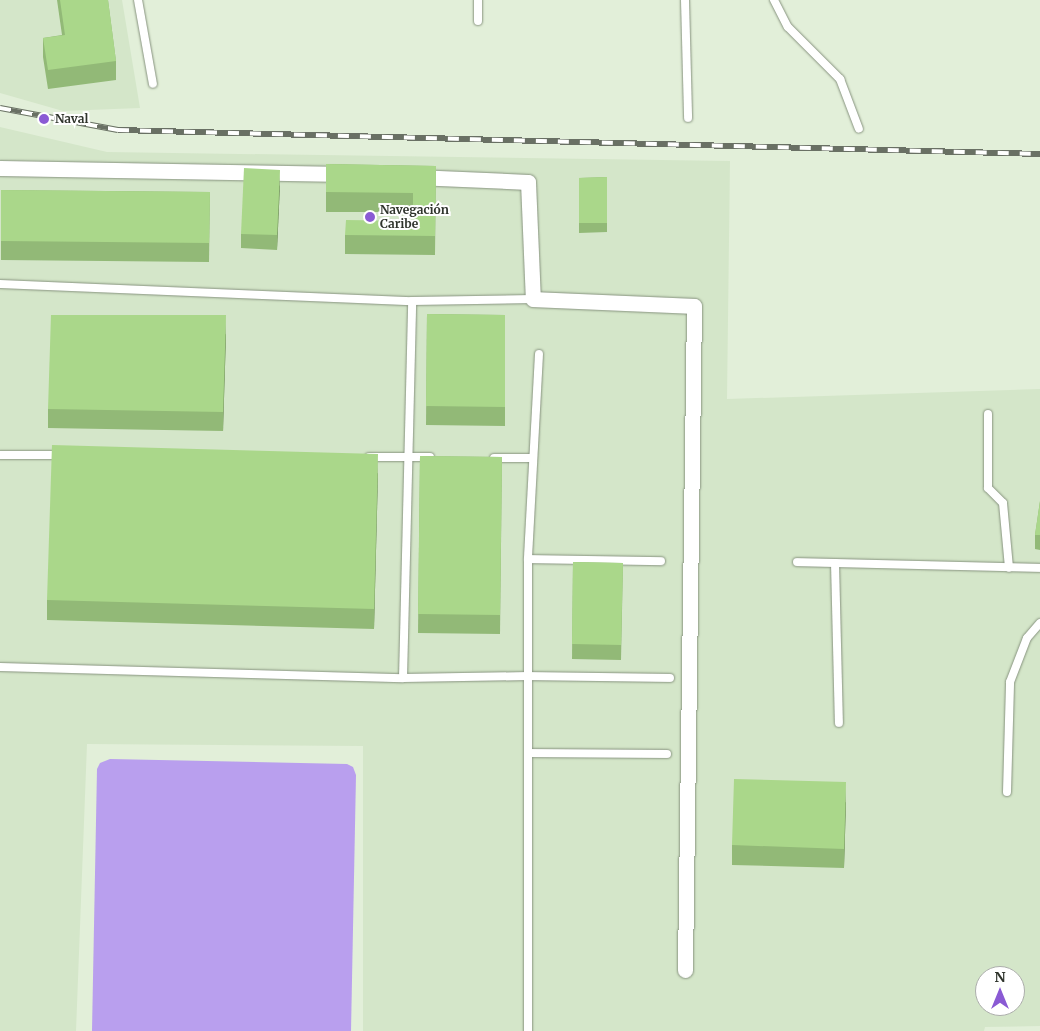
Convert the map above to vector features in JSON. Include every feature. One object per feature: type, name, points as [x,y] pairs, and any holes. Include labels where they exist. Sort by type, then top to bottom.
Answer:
[{"type":"street","points":[[0,168],[359,174]]},
{"type":"street","points":[[399,176],[528,182],[533,299],[694,306],[685,970]]},
{"type":"lane","points":[[138,0],[153,84]]},
{"type":"lane","points":[[478,0],[478,21]]},
{"type":"lane","points":[[684,0],[688,118]]},
{"type":"lane","points":[[774,0],[788,27],[840,79],[859,129]]},
{"type":"lane","points":[[0,284],[412,301],[533,299]]},
{"type":"lane","points":[[403,678],[406,457],[412,301]]},
{"type":"lane","points":[[528,1031],[528,559],[539,354]]},
{"type":"lane","points":[[988,414],[988,488],[1003,503],[1009,568]]},
{"type":"lane","points":[[0,455],[69,455]]},
{"type":"lane","points":[[356,457],[435,457]]},
{"type":"lane","points":[[483,458],[532,458]]},
{"type":"lane","points":[[528,559],[661,561]]},
{"type":"lane","points":[[797,562],[1040,568]]},
{"type":"lane","points":[[836,563],[839,723]]},
{"type":"lane","points":[[1007,792],[1010,682],[1027,638],[1040,623]]},
{"type":"lane","points":[[0,666],[403,678],[528,676],[670,678]]},
{"type":"lane","points":[[528,753],[667,754]]},
{"type":"shaded area","points":[[0,0],[122,0],[140,108],[63,111],[0,93]]},
{"type":"shaded area","points":[[0,127],[107,152],[730,161],[727,399],[1040,389],[1040,1026],[985,1027],[984,1031],[363,1031],[363,746],[87,744],[76,1031],[0,1031]]},
{"type":"shaded area","points":[[110,759],[347,764],[353,767],[356,775],[351,1031],[92,1031],[97,769],[100,763]]},
{"type":"building","points":[[60,0],[108,0],[116,61],[48,70],[43,38],[65,35]]},
{"type":"building","points":[[326,164],[436,166],[435,236],[345,235],[346,220],[413,221],[413,193],[326,192]]},
{"type":"building","points":[[244,168],[280,170],[277,235],[241,234]]},
{"type":"building","points":[[607,177],[607,223],[579,223],[579,178]]},
{"type":"building","points":[[1,190],[210,192],[209,243],[1,241]]},
{"type":"building","points":[[427,314],[505,315],[505,407],[426,406]]},
{"type":"building","points":[[51,315],[226,315],[223,412],[48,409]]},
{"type":"building","points":[[52,445],[378,454],[374,609],[47,600]]},
{"type":"building","points":[[420,456],[502,457],[500,615],[418,614]]},
{"type":"building","points":[[1040,501],[1040,535],[1035,535]]},
{"type":"building","points":[[573,562],[623,563],[621,645],[572,644]]},
{"type":"building","points":[[734,779],[846,782],[844,849],[732,845]]},
{"type":"railway","points":[[0,108],[118,130],[1040,154]]},
{"type":"place","name":"Naval","points":[[44,119]]},
{"type":"place","name":"Navegación Caribe","points":[[370,217]]}]
